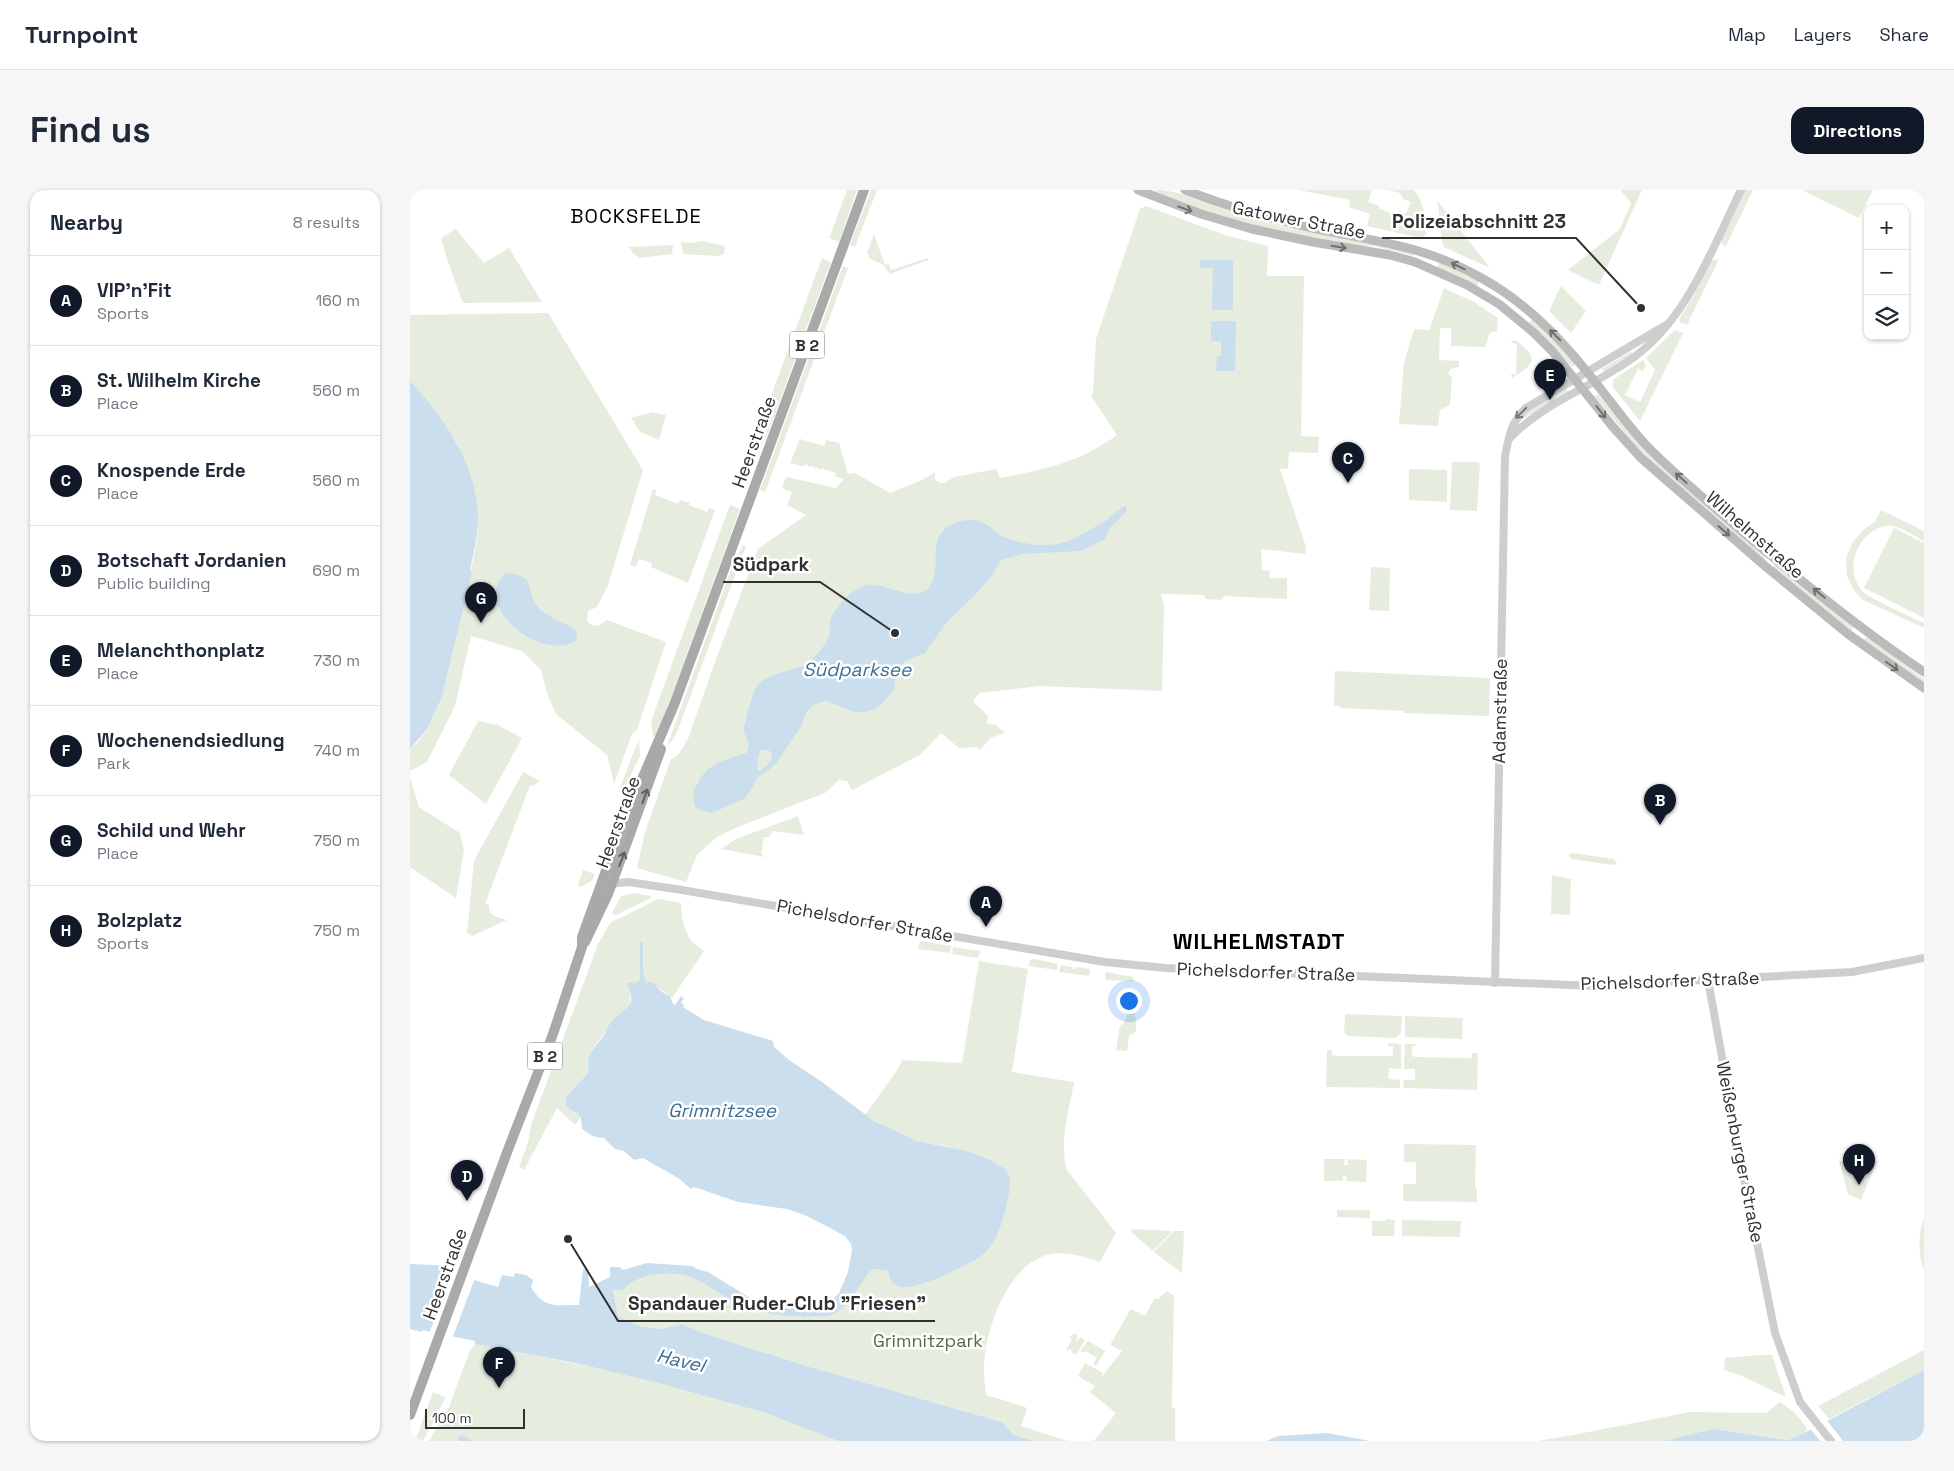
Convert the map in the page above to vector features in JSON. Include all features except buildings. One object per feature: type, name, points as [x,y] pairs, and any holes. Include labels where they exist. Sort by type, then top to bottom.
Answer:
[{"type":"main road","name":"Heerstraße","points":[[582,947],[582,937],[624,821],[674,705],[864,190]]},
{"type":"main road","name":"Gatower Straße","points":[[1140,190],[1201,214],[1252,230],[1390,255],[1426,266]]},
{"type":"main road","name":"Gatower Straße","points":[[1185,190],[1271,219],[1383,241],[1430,253]]},
{"type":"main road","points":[[1426,266],[1430,253]]},
{"type":"main road","name":"Wilhelmstraße","points":[[1430,253],[1458,265],[1485,280],[1532,312],[1562,341],[1634,432],[1661,460],[1773,557],[1866,631],[1924,672]]},
{"type":"main road","name":"Wilhelmstraße","points":[[1426,266],[1478,291],[1505,308],[1534,332],[1576,379],[1612,426],[1641,458],[1765,566],[1858,642],[1924,688]]},
{"type":"main road","points":[[1478,291],[1485,280]]},
{"type":"main road","points":[[1765,566],[1773,557]]},
{"type":"main road","points":[[1858,642],[1866,631]]},
{"type":"main road","name":"Heerstraße","points":[[410,1415],[553,1034],[582,947],[590,936],[613,883],[659,757],[674,705]]},
{"type":"street","points":[[1508,439],[1531,419],[1640,353],[1660,335],[1690,294],[1741,190]]},
{"type":"street","points":[[1576,379],[1666,325]]},
{"type":"street","name":"Adamstraße","points":[[1495,983],[1505,466],[1508,439],[1514,421],[1526,408],[1576,379]]},
{"type":"street","name":"Pichelsdorfer Straße","points":[[613,883],[632,882],[1137,966],[1594,986],[1852,972],[1924,958]]},
{"type":"street","points":[[600,888],[613,883]]},
{"type":"street","name":"Weißenburger Straße","points":[[1708,980],[1741,1164],[1773,1324],[1800,1402],[1832,1441]]},
{"type":"green space","points":[[847,190],[857,190],[839,242],[829,238]]},
{"type":"green space","points":[[871,190],[877,190],[855,247],[850,245]]},
{"type":"green space","points":[[1155,190],[1176,193],[1280,226],[1415,253],[1414,256],[1375,246],[1360,246],[1266,229],[1201,210],[1155,192]]},
{"type":"green space","points":[[1299,190],[1372,190],[1368,202],[1392,214],[1399,211],[1406,214],[1411,202],[1403,199],[1400,193],[1388,190],[1414,190],[1424,211],[1426,234],[1421,238],[1367,226],[1370,214],[1349,207],[1350,200]]},
{"type":"green space","points":[[1622,190],[1642,190],[1599,285],[1568,270],[1620,229],[1631,203]]},
{"type":"green space","points":[[1745,190],[1753,190],[1725,248],[1721,241]]},
{"type":"green space","points":[[1802,190],[1873,190],[1859,218]]},
{"type":"green space","points":[[1437,200],[1490,268],[1444,247]]},
{"type":"green space","points":[[1146,206],[1225,235],[1268,246],[1267,276],[1304,276],[1301,436],[1319,437],[1318,453],[1289,452],[1288,469],[1280,469],[1306,547],[1305,554],[1261,549],[1262,570],[1270,571],[1269,578],[1287,578],[1287,599],[1224,596],[1221,600],[1206,599],[1203,595],[1161,594],[1164,606],[1162,691],[1039,686],[980,693],[973,701],[988,716],[987,724],[996,725],[1005,733],[990,738],[980,750],[977,747],[959,748],[941,733],[920,755],[852,790],[847,781],[839,780],[825,793],[740,826],[717,837],[697,855],[686,882],[637,868],[645,832],[671,759],[678,755],[688,739],[758,549],[806,515],[787,505],[792,492],[782,488],[786,477],[836,488],[844,479],[835,476],[836,473],[823,468],[819,470],[817,467],[809,467],[807,464],[803,466],[790,463],[800,439],[824,446],[826,440],[839,443],[848,474],[855,473],[890,493],[922,480],[935,472],[935,480],[940,483],[944,483],[954,477],[996,469],[1000,478],[1061,464],[1103,445],[1117,435],[1091,396],[1093,393],[1096,339],[1140,209]]},
{"type":"green space","points":[[456,229],[484,263],[509,248],[542,302],[463,303],[441,238]]},
{"type":"green space","points":[[874,234],[885,265],[889,264],[891,270],[928,258],[928,260],[890,274],[882,264],[870,259],[867,253]]},
{"type":"green space","points":[[702,241],[725,246],[724,254],[719,256],[683,254],[681,242]]},
{"type":"green space","points":[[673,245],[672,254],[639,258],[633,254],[629,247]]},
{"type":"green space","points":[[822,258],[831,262],[767,435],[756,456],[753,456],[745,480],[740,480]]},
{"type":"green space","points":[[1719,259],[1687,325],[1680,322],[1679,319],[1693,297],[1711,260]]},
{"type":"green space","points":[[1439,262],[1480,281],[1477,286],[1437,267]]},
{"type":"green space","points":[[843,266],[848,268],[765,492],[760,490]]},
{"type":"green space","points":[[1561,286],[1586,311],[1571,333],[1549,311]]},
{"type":"green space","points":[[1444,288],[1474,302],[1498,318],[1497,331],[1490,333],[1485,347],[1451,346],[1451,328],[1440,328],[1439,360],[1459,361],[1459,367],[1451,369],[1448,373],[1452,378],[1450,405],[1440,410],[1438,426],[1399,424],[1404,363],[1414,329],[1429,330]]},
{"type":"green space","points":[[548,313],[643,470],[608,585],[597,607],[588,611],[587,621],[592,625],[598,626],[607,620],[666,642],[637,730],[632,734],[614,784],[607,755],[556,714],[547,693],[541,670],[522,651],[471,636],[455,706],[427,762],[410,771],[410,749],[427,729],[442,697],[466,596],[477,539],[478,520],[471,478],[457,443],[443,422],[410,381],[410,315]]},
{"type":"green space","points":[[1533,319],[1576,364],[1572,367],[1529,322]]},
{"type":"green space","points":[[1675,330],[1683,333],[1640,421],[1612,386],[1614,379],[1643,360],[1646,365],[1643,371],[1638,369],[1625,395],[1640,402],[1655,370],[1646,358]]},
{"type":"green space","points":[[1516,340],[1530,353],[1532,361],[1528,367],[1512,378],[1511,374],[1516,374],[1517,344],[1511,343]]},
{"type":"green space","points":[[1630,352],[1633,353],[1605,373],[1602,369]]},
{"type":"green space","points":[[1565,388],[1568,391],[1519,421],[1524,413]]},
{"type":"green space","points":[[1598,394],[1638,442],[1766,556],[1765,559],[1762,560],[1666,476],[1635,445],[1594,396]]},
{"type":"green space","points":[[652,412],[666,415],[659,440],[640,432],[631,418]]},
{"type":"green space","points":[[1452,462],[1478,462],[1480,464],[1477,511],[1450,510]]},
{"type":"green space","points":[[1409,469],[1447,470],[1447,502],[1409,500]]},
{"type":"green space","points":[[653,489],[656,490],[655,495],[678,504],[680,500],[707,512],[709,508],[715,510],[688,583],[651,567],[652,563],[639,559],[636,567],[630,565]]},
{"type":"green space","points":[[730,505],[740,509],[657,736],[653,737],[651,721]]},
{"type":"green space","points":[[1881,510],[1924,531],[1924,541],[1905,530],[1892,526],[1881,527],[1872,531],[1859,545],[1855,554],[1854,573],[1857,582],[1866,594],[1924,623],[1924,628],[1863,600],[1853,589],[1847,576],[1846,558],[1852,543],[1864,529],[1875,522]]},
{"type":"green space","points":[[1894,528],[1924,543],[1924,618],[1864,588]]},
{"type":"green space","points":[[743,545],[746,546],[677,732],[667,746],[733,564]]},
{"type":"green space","points":[[1775,564],[1854,627],[1850,632],[1772,568]]},
{"type":"green space","points":[[1371,567],[1390,568],[1389,611],[1369,610]]},
{"type":"green space","points":[[1868,638],[1924,679],[1924,683],[1864,640]]},
{"type":"green space","points":[[1335,671],[1490,678],[1489,716],[1403,713],[1403,711],[1340,708],[1340,706],[1334,706]]},
{"type":"green space","points":[[478,721],[498,725],[522,738],[486,804],[449,775]]},
{"type":"green space","points":[[639,739],[640,756],[623,791],[619,790]]},
{"type":"green space","points":[[523,772],[540,781],[533,786],[530,785],[485,904],[489,905],[492,914],[507,920],[472,936],[467,933],[474,861]]},
{"type":"green space","points":[[410,777],[419,807],[460,833],[464,850],[456,898],[410,867]]},
{"type":"green space","points":[[798,816],[804,835],[773,831],[769,837],[764,837],[761,854],[766,857],[721,849],[736,839]]},
{"type":"green space","points":[[1572,853],[1614,859],[1617,864],[1612,865],[1571,859],[1569,855]]},
{"type":"green space","points":[[583,870],[595,874],[591,881],[580,887],[578,884]]},
{"type":"green space","points":[[1552,875],[1571,879],[1570,915],[1551,914]]},
{"type":"green space","points":[[635,893],[650,896],[651,898],[616,915],[612,913],[621,896]]},
{"type":"green space","points":[[658,899],[681,903],[682,917],[686,930],[693,942],[704,951],[672,998],[646,981],[643,971],[643,942],[639,981],[630,983],[627,986],[631,998],[630,1002],[590,1052],[587,1061],[589,1066],[588,1073],[566,1097],[570,1109],[581,1116],[575,1125],[557,1108],[524,1170],[519,1167],[528,1143],[531,1125],[598,944],[610,923]]},
{"type":"green space","points":[[921,941],[951,946],[950,953],[919,949]]},
{"type":"green space","points":[[953,947],[981,951],[978,958],[952,954]]},
{"type":"green space","points":[[1035,959],[1058,964],[1057,970],[1028,966],[1030,960]]},
{"type":"green space","name":"Grimnitzpark","points":[[979,961],[1028,969],[1012,1072],[1074,1082],[1064,1137],[1067,1170],[1116,1233],[1100,1262],[1076,1255],[1057,1253],[1036,1260],[1022,1270],[1001,1300],[988,1336],[984,1369],[986,1395],[1025,1407],[1027,1410],[1021,1426],[1067,1441],[1035,1441],[1014,1435],[1002,1422],[810,1367],[706,1334],[682,1324],[661,1329],[638,1326],[618,1316],[613,1288],[623,1291],[628,1285],[643,1277],[670,1274],[693,1278],[753,1312],[824,1316],[870,1271],[876,1269],[888,1271],[890,1279],[894,1284],[910,1287],[946,1275],[986,1251],[997,1233],[1008,1198],[950,1147],[917,1141],[889,1129],[865,1115],[902,1060],[962,1063]]},
{"type":"green space","points":[[1061,965],[1072,967],[1072,969],[1076,967],[1089,969],[1089,976],[1059,972]]},
{"type":"green space","points":[[1105,973],[1133,977],[1134,981],[1106,980]]},
{"type":"green space","points":[[1129,1010],[1134,1011],[1136,1031],[1129,1036],[1127,1051],[1116,1050],[1120,1026],[1125,1021]]},
{"type":"green space","points":[[1345,1014],[1402,1016],[1401,1033],[1396,1038],[1348,1036],[1344,1032]]},
{"type":"green space","points":[[1405,1016],[1463,1018],[1462,1039],[1405,1037]]},
{"type":"green space","points":[[1388,1043],[1401,1044],[1401,1069],[1389,1068],[1388,1079],[1400,1080],[1400,1088],[1326,1087],[1327,1050],[1332,1050],[1332,1055],[1337,1056],[1393,1056],[1393,1046],[1388,1046]]},
{"type":"green space","points":[[1405,1044],[1416,1044],[1416,1046],[1412,1046],[1412,1056],[1416,1057],[1472,1058],[1472,1053],[1478,1053],[1477,1090],[1403,1088],[1404,1080],[1415,1080],[1415,1069],[1404,1069]]},
{"type":"green space","points":[[1404,1144],[1476,1145],[1475,1188],[1477,1189],[1477,1202],[1403,1201],[1403,1184],[1416,1184],[1416,1162],[1404,1162]]},
{"type":"green space","points":[[1324,1159],[1345,1159],[1344,1165],[1348,1165],[1347,1159],[1367,1160],[1366,1182],[1344,1181],[1347,1180],[1346,1176],[1343,1176],[1343,1181],[1324,1181]]},
{"type":"green space","points":[[1839,1161],[1877,1161],[1861,1200],[1848,1194]]},
{"type":"green space","points":[[1337,1210],[1370,1210],[1370,1218],[1337,1217]]},
{"type":"green space","points":[[1924,1217],[1924,1271],[1920,1244]]},
{"type":"green space","points":[[1386,1219],[1395,1220],[1394,1236],[1372,1236],[1372,1221],[1385,1221]]},
{"type":"green space","points":[[1402,1220],[1461,1221],[1460,1237],[1402,1236]]},
{"type":"green space","points":[[1132,1229],[1172,1231],[1153,1251],[1131,1232]]},
{"type":"green space","points":[[1174,1231],[1184,1231],[1182,1273],[1154,1252]]},
{"type":"green space","points":[[1167,1291],[1174,1296],[1172,1407],[1175,1408],[1175,1441],[1094,1441],[1116,1413],[1090,1392],[1095,1386],[1078,1376],[1085,1363],[1103,1373],[1100,1379],[1122,1351],[1110,1345],[1131,1309],[1145,1316],[1154,1299],[1158,1299]]},
{"type":"green space","points":[[1074,1333],[1078,1336],[1077,1341],[1080,1337],[1085,1340],[1076,1355],[1070,1349],[1066,1350]]},
{"type":"green space","points":[[1088,1341],[1105,1351],[1096,1366],[1093,1364],[1097,1358],[1086,1351],[1085,1353],[1080,1351]]},
{"type":"green space","points":[[475,1344],[584,1365],[692,1391],[763,1412],[838,1441],[429,1441],[449,1407],[470,1350]]},
{"type":"green space","points":[[1924,1350],[1924,1370],[1829,1419],[1818,1406]]},
{"type":"green space","points":[[1772,1355],[1786,1397],[1742,1376],[1724,1370],[1725,1358]]},
{"type":"green space","points":[[433,1392],[445,1397],[445,1399],[423,1441],[415,1441]]},
{"type":"green space","points":[[1780,1402],[1795,1413],[1807,1428],[1806,1432],[1788,1440],[1713,1429],[1663,1441],[1536,1441],[1690,1412],[1766,1413]]},
{"type":"water","points":[[1200,260],[1233,260],[1233,310],[1212,310],[1213,268],[1200,268]]},
{"type":"water","points":[[1211,321],[1236,321],[1235,371],[1216,371],[1217,356],[1221,356],[1221,341],[1211,341]]},
{"type":"water","points":[[410,381],[447,427],[466,462],[477,500],[478,519],[470,571],[472,572],[442,697],[427,729],[410,749]]},
{"type":"water","name":"Südparksee","points":[[1126,506],[1126,512],[1111,527],[1104,540],[1080,551],[1022,554],[1001,560],[992,576],[946,623],[925,653],[904,662],[896,673],[894,689],[882,704],[873,710],[864,712],[854,712],[826,701],[813,705],[806,713],[802,725],[777,762],[757,778],[744,799],[712,813],[696,808],[693,792],[708,769],[722,761],[746,753],[748,750],[749,747],[744,728],[755,689],[768,677],[800,667],[809,662],[828,638],[830,621],[835,610],[853,592],[870,584],[913,594],[928,588],[935,572],[939,536],[945,529],[960,521],[980,522],[989,526],[999,535],[1020,542],[1039,545],[1054,544],[1067,542],[1085,533]],"holes":[[[761,750],[768,750],[772,753],[770,762],[759,771],[757,769]]]},
{"type":"water","points":[[506,573],[524,578],[527,581],[535,603],[540,609],[575,629],[577,640],[562,645],[546,644],[529,638],[514,628],[503,615],[497,600],[497,586]]},
{"type":"water","name":"Grimnitzsee","points":[[640,941],[643,942],[643,971],[646,981],[653,983],[662,992],[670,996],[673,1004],[675,1005],[681,996],[684,999],[681,1002],[684,1005],[683,1007],[704,1020],[773,1041],[774,1047],[789,1060],[874,1121],[917,1141],[967,1151],[990,1160],[1005,1169],[1010,1179],[1010,1186],[1005,1212],[996,1238],[980,1257],[946,1275],[910,1287],[894,1284],[890,1279],[888,1271],[876,1269],[870,1271],[850,1299],[836,1313],[805,1317],[751,1310],[743,1308],[693,1278],[661,1274],[643,1277],[628,1285],[623,1291],[613,1289],[618,1316],[639,1326],[661,1329],[682,1324],[706,1334],[810,1367],[1002,1422],[1014,1435],[1035,1441],[838,1441],[763,1412],[655,1382],[575,1363],[475,1344],[475,1341],[410,1329],[410,1264],[453,1266],[474,1280],[498,1287],[502,1275],[514,1277],[515,1273],[526,1275],[533,1280],[531,1287],[541,1299],[557,1305],[579,1305],[583,1269],[588,1269],[589,1287],[610,1277],[610,1267],[620,1267],[623,1270],[647,1263],[692,1266],[708,1272],[752,1299],[818,1307],[827,1305],[839,1293],[848,1272],[852,1251],[851,1244],[845,1236],[807,1216],[787,1209],[738,1202],[694,1187],[691,1189],[678,1178],[643,1158],[634,1160],[624,1151],[615,1149],[604,1138],[595,1137],[588,1133],[582,1129],[580,1116],[566,1106],[566,1097],[588,1073],[589,1055],[611,1022],[630,1003],[628,983],[637,982],[640,978]]},
{"type":"water","points":[[1924,1370],[1924,1441],[1663,1441],[1713,1429],[1788,1440]]},
{"type":"water","points":[[1327,1433],[1370,1441],[1266,1441],[1278,1436]]},
{"type":"pier","points":[[455,1265],[475,1278],[452,1339],[429,1334]]},
{"type":"pier","points":[[1825,1418],[1843,1441],[1820,1441],[1809,1427]]},
{"type":"waterway","points":[[462,1439],[467,1441]]},
{"type":"place","name":"Polizeiabschnitt 23","points":[[1641,308]]},
{"type":"place","name":"Melanchthonplatz","points":[[1550,400]]},
{"type":"place","name":"Knospende Erde","points":[[1348,483]]},
{"type":"place","name":"Schild und Wehr","points":[[481,623]]},
{"type":"place","name":"Südpark","points":[[895,633]]},
{"type":"place","name":"St. Wilhelm Kirche","points":[[1660,825]]},
{"type":"place","name":"VIP’n’Fit","points":[[986,927]]},
{"type":"place","name":"Bolzplatz","points":[[1859,1185]]},
{"type":"place","name":"Botschaft Jordanien","points":[[467,1201]]},
{"type":"place","name":"Spandauer Ruder-Club \"Friesen\"","points":[[568,1239]]},
{"type":"place","name":"Wochenendsiedlung","points":[[499,1388]]},
{"type":"district","name":"BOCKSFELDE","points":[[636,216]]},
{"type":"district","name":"WILHELMSTADT","points":[[1259,941]]},
{"type":"water label","name":"Havel","points":[[681,1360]]}]
